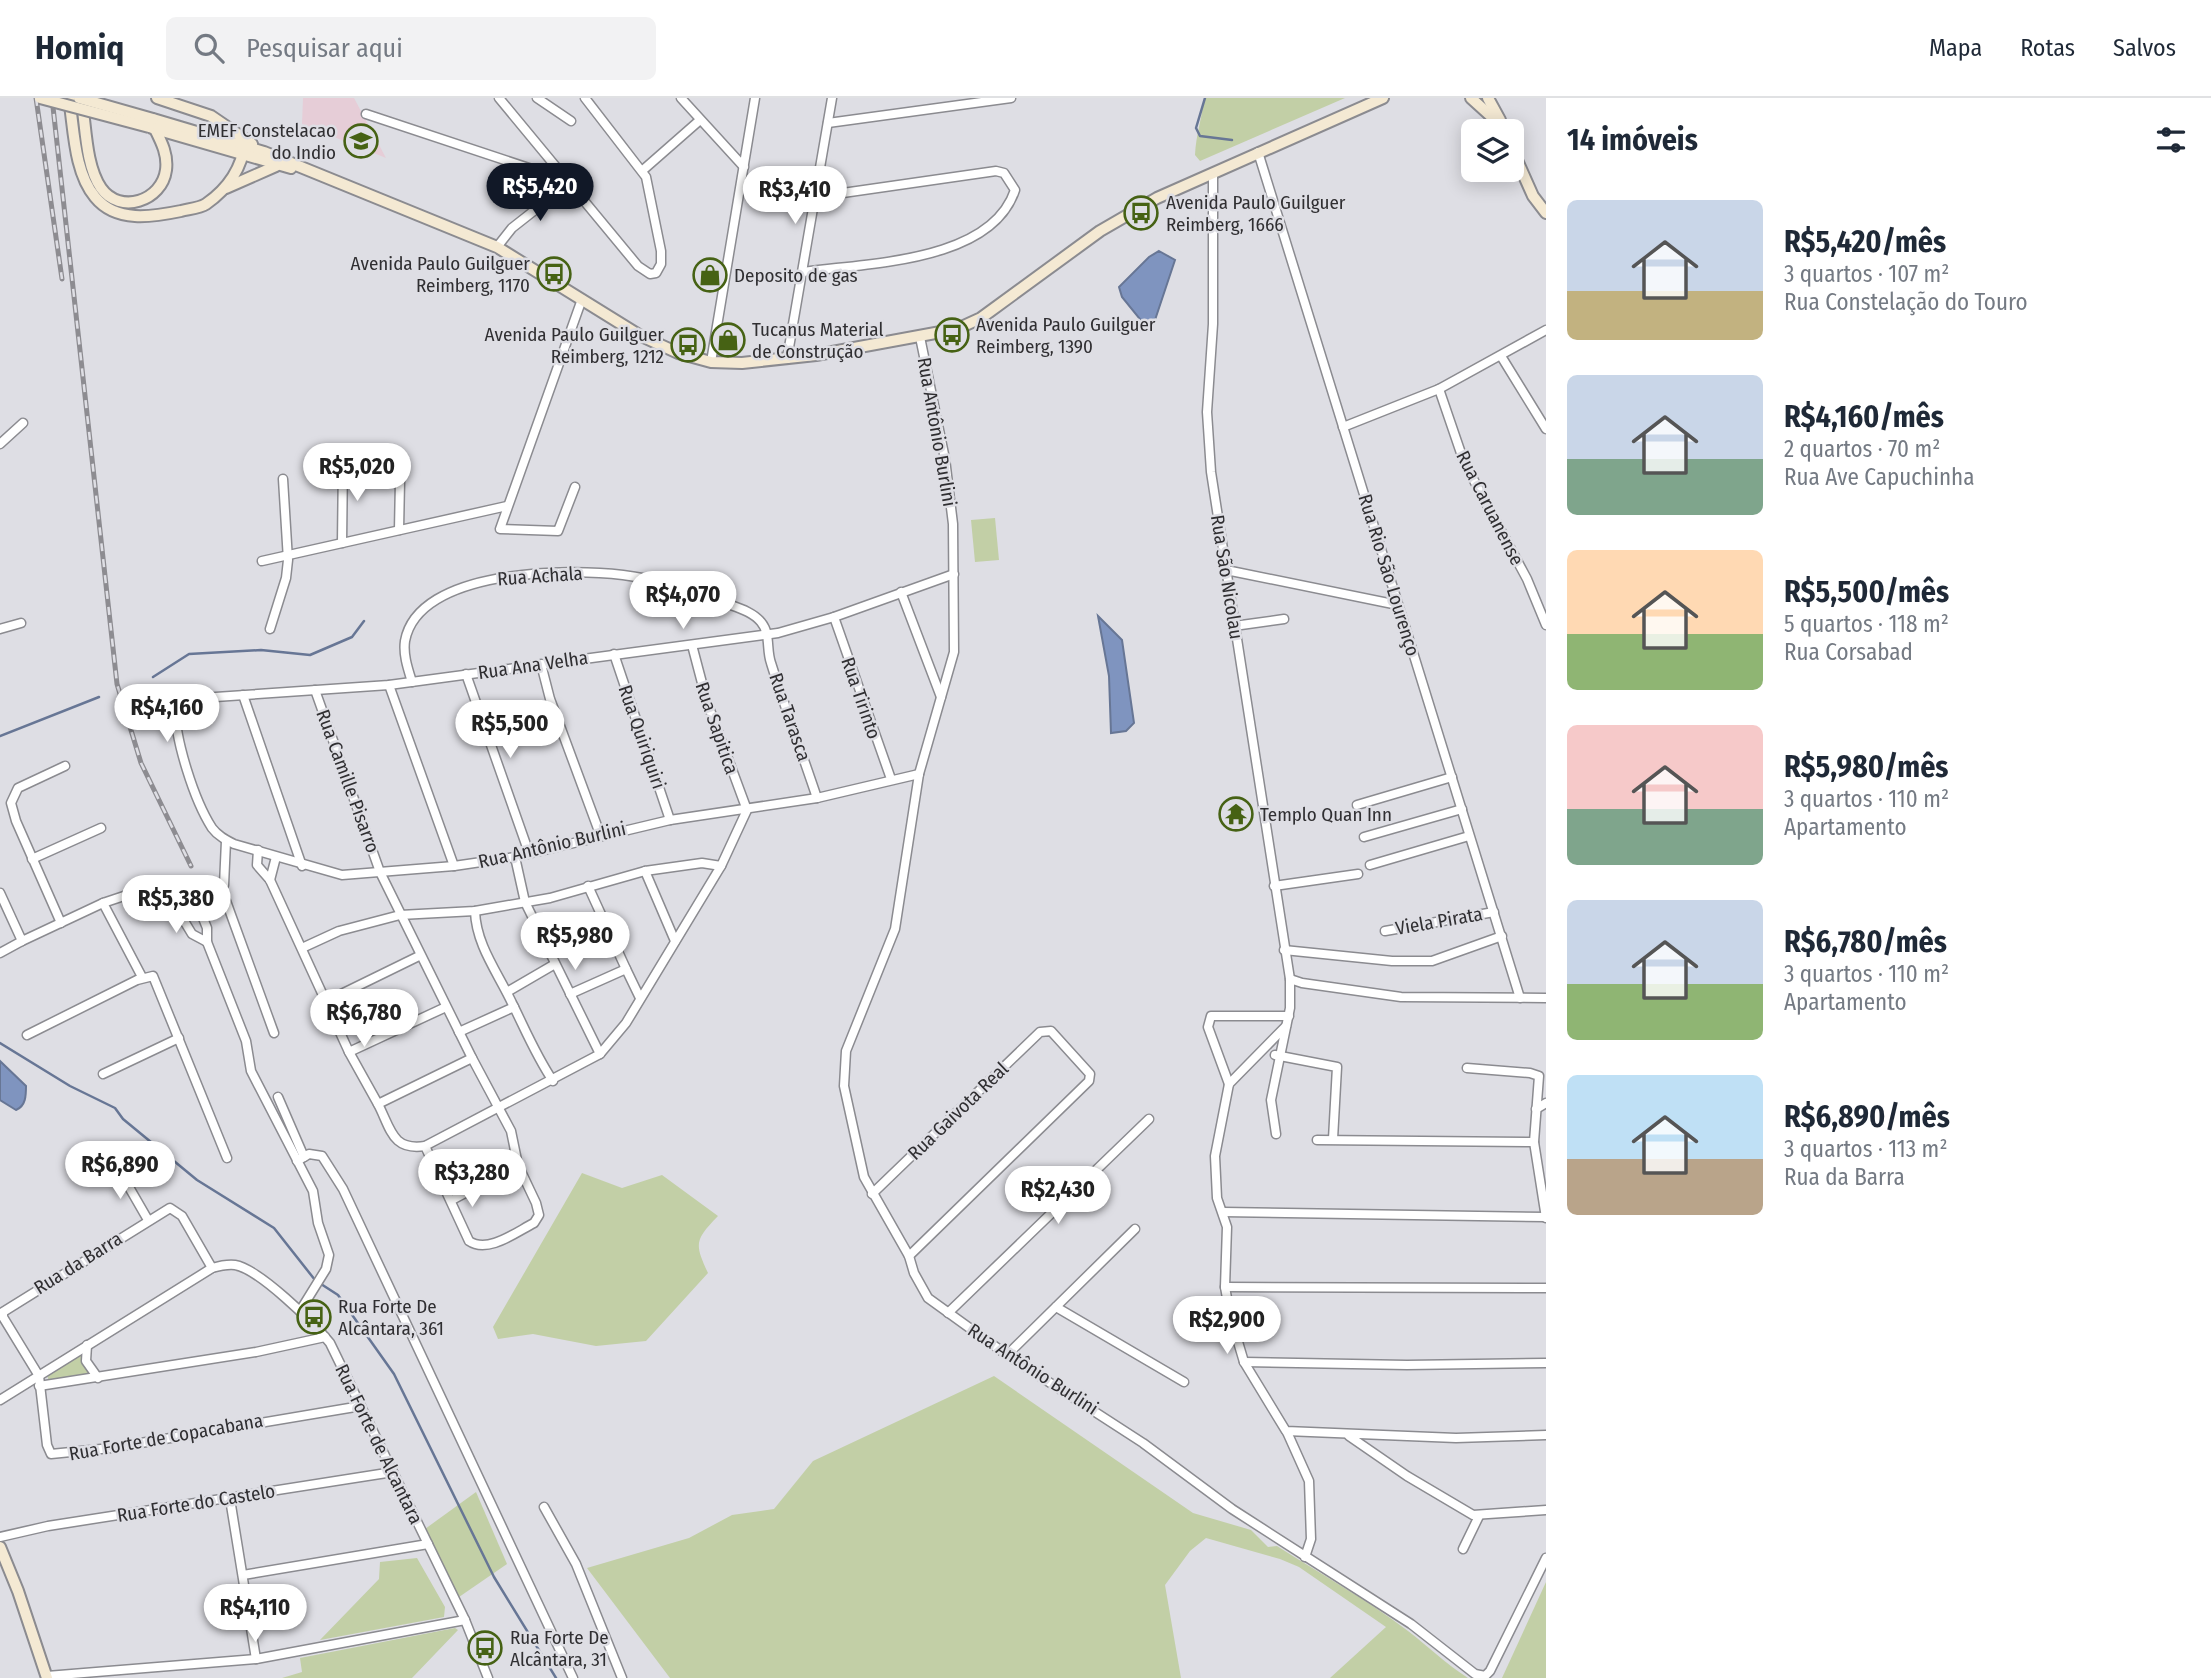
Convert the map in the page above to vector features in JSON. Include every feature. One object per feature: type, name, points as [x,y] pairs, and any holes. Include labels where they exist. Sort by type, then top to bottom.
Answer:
[{"type":"main road","points":[[40,98],[259,151],[497,247],[639,335],[678,353],[711,362],[742,363],[787,359],[957,329],[981,318],[1100,231],[1157,198],[1383,98]]},
{"type":"main road","points":[[69,98],[83,176],[94,196],[108,210],[131,216],[160,215],[204,206],[224,189],[264,169],[278,166],[298,168]]},
{"type":"main road","points":[[80,98],[152,125],[166,160],[163,184],[149,198],[137,202],[109,196],[97,180],[80,98]]},
{"type":"main road","points":[[157,98],[211,116],[244,147],[278,166]]},
{"type":"main road","points":[[1472,98],[1494,119]]},
{"type":"main road","points":[[1488,98],[1499,119]]},
{"type":"main road","points":[[224,189],[242,164],[244,147]]},
{"type":"main road","points":[[1524,175],[1533,195],[1546,213]]},
{"type":"main road","points":[[0,1547],[47,1677]]},
{"type":"street","points":[[499,98],[638,266],[650,274],[656,273],[661,264],[661,251],[643,170],[585,98]]},
{"type":"street","points":[[537,98],[571,121]]},
{"type":"street","points":[[681,98],[744,167]]},
{"type":"street","points":[[691,109],[694,98]]},
{"type":"street","points":[[711,362],[755,98]]},
{"type":"street","points":[[787,359],[832,98]]},
{"type":"street","points":[[828,123],[1011,98]]},
{"type":"street","points":[[366,114],[566,182]]},
{"type":"street","points":[[643,170],[700,120]]},
{"type":"street","name":"Rua Rio São Lourenço","points":[[1258,152],[1520,998]]},
{"type":"street","points":[[803,272],[943,251],[982,231],[1002,213],[1015,190],[1003,173],[996,171],[815,197]]},
{"type":"street","name":"Rua São Nicolau","points":[[1213,173],[1213,324],[1207,412],[1211,472],[1290,979],[1289,1016],[1278,1056],[1271,1100],[1276,1134]]},
{"type":"street","points":[[497,247],[512,228],[566,182]]},
{"type":"street","points":[[575,487],[558,531],[502,531],[499,525],[582,299]]},
{"type":"street","points":[[1343,427],[1439,389],[1546,330]]},
{"type":"street","name":"Rua Antônio Burlini","points":[[920,337],[945,459],[953,524],[954,652],[919,774],[895,929],[846,1051],[844,1070],[858,1154],[872,1194],[909,1256],[922,1290],[948,1313],[1007,1355],[1121,1428],[1232,1509],[1410,1624],[1456,1661],[1482,1676],[1490,1671],[1546,1558]]},
{"type":"street","points":[[1500,356],[1546,429]]},
{"type":"street","name":"Rua Caruanense","points":[[1439,389],[1464,462],[1527,579],[1546,625]]},
{"type":"street","points":[[0,443],[23,424]]},
{"type":"street","points":[[342,543],[344,462]]},
{"type":"street","points":[[270,629],[286,578],[288,555],[283,479]]},
{"type":"street","points":[[399,530],[400,481]]},
{"type":"street","points":[[262,561],[507,506]]},
{"type":"street","points":[[1226,570],[1398,605]]},
{"type":"street","name":"Rua Achala","points":[[412,682],[405,660],[405,642],[410,626],[429,605],[453,590],[499,577],[547,572],[624,575],[697,592],[753,615],[768,634]]},
{"type":"street","name":"Rua Ana Velha","points":[[226,841],[213,829],[203,808],[181,743],[177,704],[186,699],[389,685],[768,634],[834,617],[954,573]]},
{"type":"street","points":[[901,592],[941,697]]},
{"type":"street","name":"Rua Tirinto","points":[[834,617],[891,779]]},
{"type":"street","points":[[1234,626],[1284,619]]},
{"type":"street","points":[[0,629],[21,623]]},
{"type":"street","name":"Rua Tarasca","points":[[768,634],[769,659],[817,798]]},
{"type":"street","name":"Rua Sapitica","points":[[692,645],[696,667],[747,810]]},
{"type":"street","name":"Rua Quiriquiri","points":[[614,654],[670,820]]},
{"type":"street","points":[[541,664],[550,699],[600,834]]},
{"type":"street","points":[[466,674],[530,853]]},
{"type":"street","points":[[389,685],[454,866]]},
{"type":"street","name":"Rua Camille Pisarro","points":[[315,690],[380,872],[419,956],[511,1131],[518,1165],[536,1203],[538,1216],[534,1223],[487,1246],[476,1246],[469,1241],[452,1200]]},
{"type":"street","points":[[243,695],[302,866]]},
{"type":"street","points":[[61,923],[13,814],[14,793],[26,783],[65,766]]},
{"type":"street","name":"Rua Antônio Burlini","points":[[226,841],[302,866],[342,875],[454,866],[515,857],[600,834],[670,820],[817,798],[919,774]]},
{"type":"street","points":[[1357,805],[1452,777]]},
{"type":"street","points":[[1364,837],[1461,808]]},
{"type":"street","points":[[258,850],[257,865],[270,880],[349,1052],[399,1144],[410,1148],[425,1146],[600,1054],[626,1023],[721,866],[747,810]]},
{"type":"street","points":[[32,859],[101,828]]},
{"type":"street","points":[[1370,865],[1469,836]]},
{"type":"street","points":[[226,841],[222,890],[274,1033]]},
{"type":"street","points":[[270,880],[275,857]]},
{"type":"street","points":[[515,857],[526,902],[600,1054]]},
{"type":"street","points":[[302,948],[339,931],[400,915],[475,911],[526,902],[645,871],[702,863],[721,866]]},
{"type":"street","points":[[645,871],[675,941]]},
{"type":"street","points":[[1274,886],[1358,874]]},
{"type":"street","points":[[588,886],[640,998]]},
{"type":"street","points":[[0,953],[103,903],[142,890],[169,897],[194,896],[222,890]]},
{"type":"street","points":[[0,893],[22,941]]},
{"type":"street","points":[[194,896],[207,928],[207,942],[246,1041],[251,1071],[300,1159]]},
{"type":"street","points":[[169,897],[192,934],[207,942]]},
{"type":"street","points":[[103,903],[142,978]]},
{"type":"street","points":[[475,911],[480,937],[538,1059],[553,1081]]},
{"type":"street","name":"Viela Pirata","points":[[1385,931],[1494,912]]},
{"type":"street","points":[[1284,950],[1392,961],[1432,961],[1447,958],[1502,936]]},
{"type":"street","points":[[327,1001],[419,956]]},
{"type":"street","points":[[507,992],[555,964]]},
{"type":"street","points":[[570,994],[626,969]]},
{"type":"street","points":[[27,1035],[142,978],[155,978],[227,1158]]},
{"type":"street","points":[[1290,979],[1401,997],[1546,998]]},
{"type":"street","points":[[349,1052],[446,1007]]},
{"type":"street","points":[[458,1032],[514,1007]]},
{"type":"street","points":[[1289,1016],[1211,1016],[1208,1027],[1229,1084],[1215,1156],[1217,1198],[1227,1227],[1225,1287],[1244,1362],[1287,1432],[1309,1481],[1311,1539],[1305,1557]]},
{"type":"street","points":[[1229,1084],[1286,1026]]},
{"type":"street","name":"Rua Gaivota Real","points":[[872,1194],[1044,1030],[1051,1031],[1090,1074],[1090,1079],[909,1256]]},
{"type":"street","points":[[103,1074],[179,1038]]},
{"type":"street","points":[[1278,1056],[1338,1069],[1333,1139]]},
{"type":"street","points":[[377,1104],[472,1058]]},
{"type":"street","points":[[1223,1212],[1546,1218],[1534,1142],[1540,1080],[1535,1073],[1467,1068]]},
{"type":"street","points":[[278,1097],[313,1191],[318,1223],[329,1255],[326,1269],[300,1311]]},
{"type":"street","points":[[1536,1109],[1546,1102]]},
{"type":"street","points":[[948,1313],[1149,1119]]},
{"type":"street","points":[[1317,1140],[1534,1142]]},
{"type":"street","points":[[425,1146],[452,1200],[518,1165]]},
{"type":"street","points":[[300,1159],[316,1154],[322,1156],[343,1189],[573,1678]]},
{"type":"street","points":[[118,1168],[148,1220]]},
{"type":"street","name":"Rua da Barra","points":[[39,1376],[3,1317],[3,1312],[148,1220],[170,1209],[182,1216],[212,1268]]},
{"type":"street","points":[[1007,1355],[1135,1229]]},
{"type":"street","name":"Rua Forte de Alcantara","points":[[212,1268],[235,1265],[247,1269],[300,1311],[325,1337],[465,1620],[488,1678]]},
{"type":"street","points":[[0,1400],[212,1268]]},
{"type":"street","points":[[1225,1287],[1546,1288]]},
{"type":"street","points":[[1056,1307],[1184,1382]]},
{"type":"street","points":[[39,1387],[325,1337]]},
{"type":"street","points":[[87,1345],[86,1361],[99,1378]]},
{"type":"street","points":[[1244,1362],[1406,1365],[1546,1363]]},
{"type":"street","name":"Rua Forte de Copacabana","points":[[39,1376],[47,1445],[54,1455],[361,1406]]},
{"type":"street","points":[[1287,1432],[1348,1435],[1546,1435]]},
{"type":"street","points":[[1348,1435],[1407,1476],[1473,1516],[1546,1510]]},
{"type":"street","name":"Rua Forte do Castelo","points":[[0,1537],[48,1526],[393,1472]]},
{"type":"street","points":[[230,1499],[256,1659]]},
{"type":"street","points":[[544,1507],[576,1564],[622,1678]]},
{"type":"street","points":[[1463,1549],[1479,1516]]},
{"type":"street","points":[[243,1575],[428,1544]]},
{"type":"street","points":[[47,1677],[256,1659],[465,1620]]},
{"type":"street","points":[[135,1670],[141,1678]]},
{"type":"shaded area","name":"EMEF Constelacao do Indio","points":[[303,98],[354,98],[386,158],[302,124]]},
{"type":"green space","points":[[1204,98],[1345,98],[1200,161],[1195,155]]},
{"type":"green space","points":[[995,518],[999,560],[975,562],[971,520]]},
{"type":"green space","points":[[582,1173],[622,1188],[662,1175],[718,1216],[699,1242],[700,1255],[708,1273],[646,1341],[596,1346],[533,1334],[498,1339],[493,1327]]},
{"type":"green space","points":[[83,1354],[82,1362],[91,1376],[49,1382],[47,1375]]},
{"type":"green space","points":[[994,1376],[1193,1513],[1251,1530],[1268,1547],[1277,1546],[1360,1598],[1468,1678],[1330,1678],[1386,1627],[1299,1567],[1206,1538],[1190,1551],[1165,1585],[1181,1678],[670,1678],[587,1568],[689,1538],[732,1515],[774,1509],[813,1461]]},
{"type":"green space","points":[[476,1492],[507,1564],[459,1597],[425,1529]]},
{"type":"green space","points":[[417,1558],[445,1607],[444,1617],[320,1640],[379,1579],[380,1562]]},
{"type":"green space","points":[[1546,1582],[1546,1678],[1502,1678]]},
{"type":"green space","points":[[455,1628],[458,1630],[412,1678],[282,1678],[302,1672],[300,1658]]},
{"type":"water","points":[[1159,251],[1175,260],[1155,320],[1143,323],[1122,297],[1119,287],[1149,257]]},
{"type":"water","points":[[1098,616],[1122,640],[1134,723],[1126,731],[1111,733],[1109,676]]},
{"type":"water","points":[[0,1061],[26,1086],[24,1103],[16,1110],[0,1100]]},
{"type":"waterway","points":[[1205,98],[1196,128],[1200,136],[1232,140]]},
{"type":"waterway","points":[[153,677],[189,654],[261,650],[310,655],[352,637],[364,621]]},
{"type":"waterway","points":[[0,736],[99,697]]},
{"type":"waterway","points":[[0,1043],[70,1086],[115,1108],[123,1119],[197,1180],[274,1228],[315,1280]]},
{"type":"waterway","points":[[321,1284],[338,1295],[394,1374],[494,1577],[556,1678]]},
{"type":"railway","points":[[36,98],[62,279]]},
{"type":"railway","points":[[52,98],[117,684],[141,763],[191,866]]},
{"type":"place","name":"EMEF Constelacao do Indio","points":[[361,141]]},
{"type":"place","name":"Avenida Paulo Guilguer Reimberg, 1666","points":[[1141,213]]},
{"type":"place","name":"Avenida Paulo Guilguer Reimberg, 1170","points":[[554,274]]},
{"type":"place","name":"Deposito de gas","points":[[710,275]]},
{"type":"place","name":"Avenida Paulo Guilguer Reimberg, 1390","points":[[952,335]]},
{"type":"place","name":"Tucanus Material de Construção","points":[[728,340]]},
{"type":"place","name":"Avenida Paulo Guilguer Reimberg, 1212","points":[[688,345]]},
{"type":"place","name":"Templo Quan Inn","points":[[1236,814]]},
{"type":"place","name":"Rua Forte De Alcântara, 361","points":[[314,1317]]},
{"type":"place","name":"Rua Forte De Alcântara, 31","points":[[485,1648]]}]
